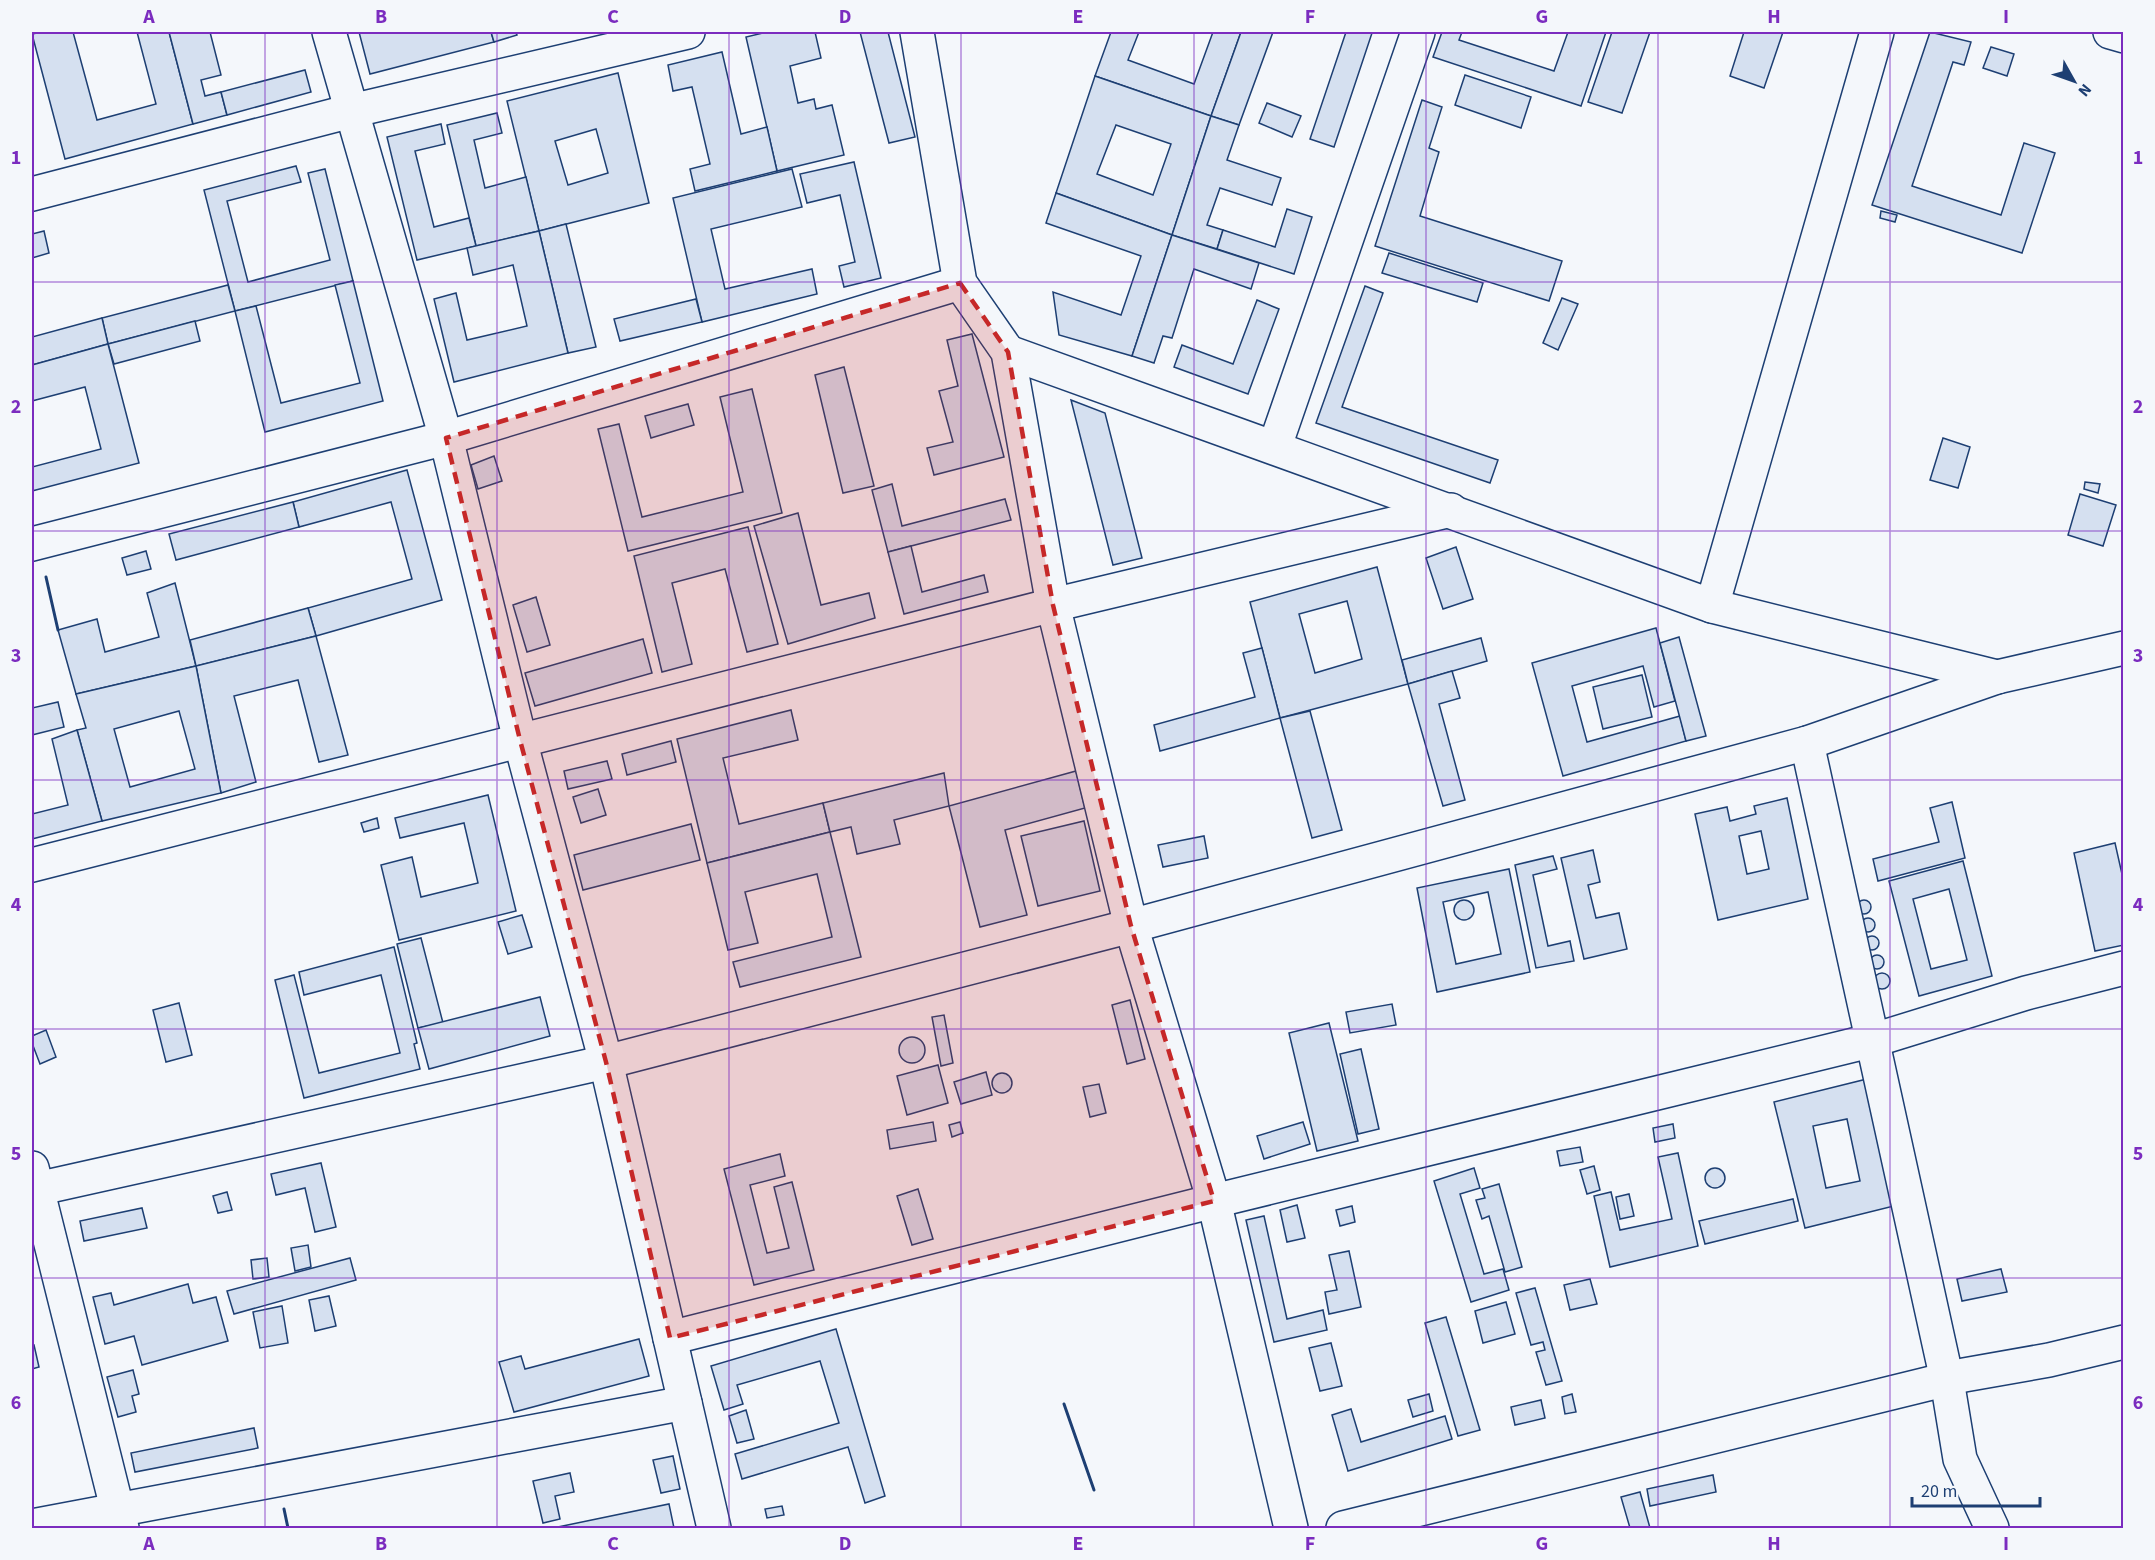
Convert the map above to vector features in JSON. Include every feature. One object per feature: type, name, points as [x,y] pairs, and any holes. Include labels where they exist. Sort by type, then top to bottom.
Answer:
[{"type":"street","points":[[329,32],[447,438],[520,740],[606,1062],[714,1528]]},
{"type":"street","points":[[32,194],[351,111],[688,32]]},
{"type":"street","points":[[916,32],[960,283],[1008,352],[1053,606],[1131,926],[1214,1201],[1291,1528]]},
{"type":"street","points":[[1275,446],[1418,32]]},
{"type":"street","points":[[1712,606],[1877,32]]},
{"type":"street","points":[[2110,32],[2124,36]]},
{"type":"street","points":[[32,544],[447,438],[960,283]]},
{"type":"street","points":[[1008,352],[1275,446],[1712,606],[1997,677]]},
{"type":"street","points":[[32,865],[1053,606],[1451,510]]},
{"type":"street","points":[[119,1520],[33,1182],[606,1062],[1131,926],[1807,743],[1997,677],[2124,648]]},
{"type":"street","points":[[1807,743],[1947,1380],[1960,1459],[1992,1528]]},
{"type":"street","points":[[670,1338],[1214,1201],[1874,1040],[2026,993],[2124,968]]},
{"type":"street","points":[[1343,1528],[1947,1380],[2049,1360],[2124,1342]]},
{"type":"street","points":[[32,1526],[119,1520],[685,1403]]},
{"type":"highlighted area","points":[[960,283],[1008,352],[1053,605],[1131,926],[1214,1201],[670,1338],[606,1062],[520,740],[446,438]]},
{"type":"building","points":[[73,32],[97,120],[156,104],[137,32],[169,32],[193,124],[65,159],[32,34]]},
{"type":"building","points":[[169,32],[210,32],[221,75],[201,80],[205,96],[221,92],[227,115],[193,124]]},
{"type":"building","points":[[359,32],[491,32],[494,42],[370,74]]},
{"type":"building","points":[[491,32],[516,32],[517,35],[494,42]]},
{"type":"building","points":[[767,32],[815,32],[821,58],[790,66],[798,103],[814,99],[816,109],[832,105],[844,155],[777,171],[746,37]]},
{"type":"building","points":[[860,32],[888,32],[915,137],[889,143]]},
{"type":"building","points":[[1111,32],[1139,32],[1128,60],[1194,84],[1213,32],[1241,32],[1211,116],[1095,76]]},
{"type":"building","points":[[1241,32],[1273,32],[1239,125],[1211,116]]},
{"type":"building","points":[[1346,32],[1372,33],[1334,147],[1310,139]]},
{"type":"building","points":[[1442,32],[1462,32],[1459,40],[1554,71],[1568,32],[1606,32],[1581,106],[1433,57]]},
{"type":"building","points":[[1612,32],[1650,32],[1622,113],[1588,102]]},
{"type":"building","points":[[1744,32],[1783,32],[1764,88],[1730,76]]},
{"type":"building","points":[[1930,32],[1971,42],[1964,65],[1953,62],[1912,186],[2001,215],[2024,143],[2055,153],[2022,253],[1872,205]]},
{"type":"building","points":[[1991,47],[2014,54],[2007,76],[1983,68]]},
{"type":"building","points":[[722,52],[741,134],[767,127],[777,171],[695,191],[690,169],[710,164],[692,87],[673,91],[668,65]]},
{"type":"building","points":[[305,70],[311,92],[227,115],[221,92]]},
{"type":"building","points":[[618,73],[649,203],[539,231],[507,101]],"holes":[[[596,129],[608,173],[568,185],[555,141]]]},
{"type":"building","points":[[1465,75],[1531,97],[1521,128],[1455,105]]},
{"type":"building","points":[[1095,76],[1211,116],[1172,235],[1056,193]],"holes":[[[1116,125],[1171,144],[1153,195],[1097,174]]]},
{"type":"building","points":[[1422,100],[1442,107],[1429,148],[1439,152],[1420,216],[1562,261],[1549,301],[1375,246]]},
{"type":"building","points":[[1267,103],[1301,116],[1292,137],[1259,123]]},
{"type":"building","points":[[497,113],[502,133],[474,140],[485,188],[526,177],[539,231],[476,246],[447,125]]},
{"type":"building","points":[[1211,116],[1239,125],[1227,160],[1281,178],[1272,205],[1220,188],[1207,225],[1223,230],[1217,249],[1172,235]]},
{"type":"building","points":[[441,124],[445,144],[415,151],[434,227],[469,218],[476,246],[417,260],[387,137]]},
{"type":"building","points":[[854,162],[881,278],[844,287],[839,266],[855,262],[840,195],[807,203],[800,174]]},
{"type":"building","points":[[296,166],[301,182],[227,201],[248,282],[330,260],[308,173],[325,169],[353,281],[235,311],[204,190]]},
{"type":"building","points":[[792,169],[802,207],[711,229],[725,289],[812,269],[817,294],[702,322],[673,198]]},
{"type":"building","points":[[1056,193],[1172,235],[1132,356],[1059,335],[1053,292],[1121,315],[1141,256],[1046,223]]},
{"type":"building","points":[[1287,209],[1312,217],[1294,274],[1217,249],[1223,230],[1275,247]]},
{"type":"building","points":[[1881,211],[1897,215],[1895,222],[1880,218]]},
{"type":"building","points":[[566,224],[596,347],[568,353],[539,231]]},
{"type":"building","points":[[44,231],[49,253],[32,258],[32,234]]},
{"type":"building","points":[[539,231],[568,353],[454,382],[434,299],[456,293],[467,340],[527,326],[513,265],[473,275],[467,248]]},
{"type":"building","points":[[1172,235],[1259,263],[1251,289],[1194,269],[1172,338],[1163,336],[1154,363],[1132,356]]},
{"type":"building","points":[[1389,253],[1483,283],[1477,302],[1382,273]]},
{"type":"building","points":[[353,281],[383,401],[265,432],[235,311],[256,306],[281,403],[360,383],[335,285]]},
{"type":"building","points":[[228,285],[235,311],[108,344],[102,318]]},
{"type":"building","points":[[1365,286],[1383,293],[1342,407],[1498,460],[1490,483],[1316,423]]},
{"type":"building","points":[[1562,298],[1578,304],[1558,350],[1543,343]]},
{"type":"building","points":[[696,299],[702,322],[620,341],[614,319]]},
{"type":"building","points":[[1257,300],[1279,309],[1248,394],[1174,367],[1182,345],[1233,364]]},
{"type":"building","points":[[102,318],[108,344],[32,365],[32,337]]},
{"type":"building","points":[[195,321],[200,341],[114,364],[108,344]]},
{"type":"building","points":[[972,334],[1004,457],[934,475],[927,448],[953,442],[939,391],[958,386],[947,340]]},
{"type":"building","points":[[108,344],[139,463],[32,491],[32,467],[101,449],[85,387],[32,401],[32,365]]},
{"type":"building","points":[[844,367],[874,486],[843,493],[815,375]]},
{"type":"building","points":[[752,389],[782,513],[628,551],[598,429],[619,424],[642,517],[743,492],[720,397]]},
{"type":"building","points":[[1071,400],[1105,413],[1142,558],[1113,565]]},
{"type":"building","points":[[688,404],[694,425],[651,438],[645,416]]},
{"type":"building","points":[[1943,438],[1970,447],[1958,488],[1930,480]]},
{"type":"building","points":[[494,456],[502,481],[478,489],[471,465]]},
{"type":"building","points":[[407,470],[442,600],[316,636],[308,608],[412,579],[391,502],[299,527],[293,502]]},
{"type":"building","points":[[2085,482],[2100,484],[2098,493],[2084,489]]},
{"type":"building","points":[[892,484],[902,526],[1005,499],[1011,520],[888,552],[872,490]]},
{"type":"building","points":[[2080,494],[2116,505],[2103,546],[2068,535]]},
{"type":"building","points":[[293,502],[299,527],[176,560],[169,534]]},
{"type":"building","points":[[798,513],[821,605],[869,593],[875,618],[788,644],[754,526]]},
{"type":"building","points":[[748,527],[778,644],[747,652],[725,569],[672,583],[692,664],[662,672],[634,556]]},
{"type":"building","points":[[911,546],[922,592],[984,575],[988,592],[904,614],[888,552]]},
{"type":"building","points":[[1456,547],[1473,599],[1443,609],[1426,558]]},
{"type":"building","points":[[146,551],[151,569],[127,575],[122,558]]},
{"type":"building","points":[[1377,567],[1408,684],[1280,718],[1250,602]],"holes":[[[1347,601],[1362,659],[1315,673],[1299,614]]]},
{"type":"building","points":[[175,583],[196,666],[76,694],[58,630],[97,619],[105,652],[159,637],[147,593]]},
{"type":"building","points":[[536,597],[550,645],[527,652],[513,605]]},
{"type":"building","points":[[308,608],[316,636],[196,666],[190,640]]},
{"type":"building","points":[[1656,628],[1675,701],[1654,707],[1643,666],[1572,686],[1587,742],[1680,716],[1686,741],[1563,776],[1532,663]]},
{"type":"building","points":[[316,636],[348,755],[319,762],[298,680],[234,696],[256,782],[221,793],[196,666]]},
{"type":"building","points":[[1679,637],[1706,736],[1686,741],[1660,643]]},
{"type":"building","points":[[1481,638],[1487,661],[1408,684],[1402,660]]},
{"type":"building","points":[[643,639],[652,673],[535,706],[525,673]]},
{"type":"building","points":[[1262,648],[1280,718],[1160,751],[1154,725],[1255,697],[1243,653]]},
{"type":"building","points":[[196,666],[221,793],[102,821],[77,730],[86,728],[76,694]],"holes":[[[179,711],[195,769],[130,787],[114,729]]]},
{"type":"building","points":[[1452,671],[1460,698],[1439,704],[1465,800],[1443,806],[1408,684]]},
{"type":"building","points":[[1642,675],[1652,717],[1603,729],[1593,687]]},
{"type":"building","points":[[58,702],[64,727],[32,735],[32,708]]},
{"type":"building","points":[[791,710],[798,740],[723,758],[739,824],[823,803],[830,832],[707,863],[677,739]]},
{"type":"building","points":[[1310,711],[1342,830],[1312,838],[1280,718]]},
{"type":"building","points":[[77,730],[102,821],[32,839],[32,814],[68,805],[52,739]]},
{"type":"building","points":[[671,741],[676,762],[627,775],[622,754]]},
{"type":"building","points":[[607,761],[612,779],[568,789],[564,771]]},
{"type":"building","points":[[1076,771],[1085,808],[1005,830],[1027,915],[980,927],[949,806]]},
{"type":"building","points":[[944,773],[949,806],[894,820],[900,844],[857,854],[851,827],[830,832],[823,803]]},
{"type":"building","points":[[598,789],[606,815],[581,823],[573,797]]},
{"type":"building","points":[[488,795],[516,911],[399,940],[381,865],[412,857],[421,897],[478,883],[464,823],[400,838],[395,818]]},
{"type":"building","points":[[1787,798],[1808,899],[1718,920],[1695,814],[1727,807],[1730,821],[1756,814],[1754,806]],"holes":[[[1761,831],[1769,869],[1747,874],[1739,836]]]},
{"type":"building","points":[[1952,802],[1965,858],[1878,881],[1873,859],[1939,842],[1930,808]]},
{"type":"building","points":[[377,818],[379,828],[364,832],[361,823]]},
{"type":"building","points":[[1084,821],[1100,891],[1038,906],[1021,836]]},
{"type":"building","points":[[691,824],[700,860],[583,890],[574,855]]},
{"type":"building","points":[[830,832],[861,957],[740,987],[733,962],[832,937],[817,874],[745,892],[758,943],[728,950],[707,863]]},
{"type":"building","points":[[1204,836],[1208,858],[1163,867],[1158,845]]},
{"type":"building","points":[[2115,843],[2124,883],[2124,945],[2095,951],[2074,853]]},
{"type":"building","points":[[1593,850],[1600,882],[1588,885],[1596,918],[1619,913],[1627,949],[1584,959],[1561,858]]},
{"type":"building","points":[[1553,856],[1557,869],[1533,875],[1548,946],[1570,941],[1574,961],[1536,968],[1515,865]]},
{"type":"building","points":[[1963,861],[1992,976],[1919,996],[1889,881]],"holes":[[[1949,889],[1967,960],[1931,969],[1913,899]]]},
{"type":"building","points":[[1509,869],[1530,972],[1437,992],[1417,888]],"holes":[[[1488,892],[1501,954],[1456,964],[1443,902]]]},
{"type":"building","points":[[1464,900],[1471,903],[1474,910],[1471,917],[1464,920],[1457,917],[1454,910],[1457,903]]},
{"type":"building","points":[[1861,900],[1867,900],[1871,907],[1867,914],[1861,914],[1857,910],[1857,904]]},
{"type":"building","points":[[522,915],[532,947],[508,954],[498,922]]},
{"type":"building","points":[[1865,918],[1871,918],[1875,925],[1871,932],[1865,932],[1861,928],[1861,922]]},
{"type":"building","points":[[1869,936],[1875,936],[1879,943],[1875,950],[1869,950],[1865,946],[1865,940]]},
{"type":"building","points":[[421,938],[443,1023],[418,1028],[397,944]]},
{"type":"building","points":[[394,947],[417,1043],[414,1044],[420,1069],[304,1098],[275,980],[294,975],[319,1073],[400,1053],[381,975],[304,995],[299,972]]},
{"type":"building","points":[[1874,955],[1880,955],[1884,962],[1880,969],[1874,969],[1870,965],[1870,959]]},
{"type":"building","points":[[1882,973],[1890,981],[1882,989],[1874,981]]},
{"type":"building","points":[[540,997],[550,1036],[429,1069],[418,1028]]},
{"type":"building","points":[[1130,1000],[1145,1059],[1127,1064],[1112,1005]]},
{"type":"building","points":[[179,1003],[192,1055],[166,1062],[153,1010]]},
{"type":"building","points":[[1392,1004],[1396,1025],[1350,1033],[1346,1012]]},
{"type":"building","points":[[944,1015],[953,1063],[941,1066],[932,1017]]},
{"type":"building","points":[[1329,1023],[1358,1141],[1317,1151],[1289,1033]]},
{"type":"building","points":[[46,1030],[56,1057],[40,1064],[32,1043],[32,1036]]},
{"type":"building","points":[[912,1037],[921,1041],[925,1050],[921,1059],[912,1063],[903,1059],[899,1050],[903,1041]]},
{"type":"building","points":[[1361,1049],[1379,1129],[1358,1134],[1340,1054]]},
{"type":"building","points":[[938,1065],[948,1103],[907,1115],[897,1076]]},
{"type":"building","points":[[986,1072],[992,1095],[961,1104],[954,1082]]},
{"type":"building","points":[[1002,1073],[1009,1076],[1012,1083],[1009,1090],[1002,1093],[995,1090],[992,1083],[995,1076]]},
{"type":"building","points":[[1875,1077],[1906,1203],[1805,1228],[1774,1102]],"holes":[[[1847,1119],[1860,1181],[1826,1188],[1813,1126]]]},
{"type":"building","points":[[1099,1084],[1106,1113],[1090,1117],[1083,1087]]},
{"type":"building","points":[[933,1122],[936,1141],[890,1149],[887,1130]]},
{"type":"building","points":[[960,1122],[963,1133],[952,1137],[949,1125]]},
{"type":"building","points":[[1303,1122],[1310,1144],[1264,1159],[1257,1136]]},
{"type":"building","points":[[1673,1124],[1675,1138],[1655,1142],[1653,1128]]},
{"type":"building","points":[[1580,1147],[1583,1162],[1560,1166],[1557,1151]]},
{"type":"building","points":[[1678,1153],[1698,1246],[1610,1267],[1594,1196],[1611,1192],[1620,1230],[1672,1219],[1658,1157]]},
{"type":"building","points":[[780,1154],[785,1176],[750,1185],[767,1253],[789,1248],[774,1187],[792,1182],[814,1270],[754,1285],[724,1169]]},
{"type":"building","points":[[321,1163],[336,1227],[315,1232],[305,1188],[276,1195],[271,1174]]},
{"type":"building","points":[[1594,1166],[1600,1190],[1587,1194],[1580,1170]]},
{"type":"building","points":[[1474,1168],[1480,1188],[1460,1194],[1484,1274],[1503,1269],[1509,1290],[1471,1302],[1434,1181]]},
{"type":"building","points":[[1711,1168],[1719,1168],[1725,1174],[1725,1182],[1719,1188],[1711,1188],[1705,1182],[1705,1174]]},
{"type":"building","points":[[1499,1184],[1522,1267],[1505,1272],[1489,1216],[1482,1219],[1476,1200],[1485,1198],[1482,1189]]},
{"type":"building","points":[[918,1189],[933,1239],[912,1245],[897,1196]]},
{"type":"building","points":[[227,1192],[232,1210],[218,1213],[213,1196]]},
{"type":"building","points":[[1629,1194],[1634,1216],[1620,1219],[1616,1197]]},
{"type":"building","points":[[1793,1199],[1798,1221],[1705,1244],[1699,1221]]},
{"type":"building","points":[[1297,1205],[1305,1238],[1287,1242],[1280,1210]]},
{"type":"building","points":[[1352,1206],[1355,1222],[1340,1226],[1336,1210]]},
{"type":"building","points":[[142,1208],[147,1228],[84,1241],[80,1221]]},
{"type":"building","points":[[1264,1216],[1287,1319],[1323,1310],[1327,1330],[1274,1342],[1246,1220]]},
{"type":"building","points":[[308,1245],[311,1267],[295,1271],[291,1248]]},
{"type":"building","points":[[1349,1251],[1361,1307],[1329,1314],[1325,1292],[1337,1290],[1329,1255]]},
{"type":"building","points":[[267,1258],[269,1277],[253,1279],[251,1260]]},
{"type":"building","points":[[350,1258],[356,1280],[234,1314],[227,1291]]},
{"type":"building","points":[[2001,1269],[2007,1292],[1962,1301],[1957,1279]]},
{"type":"building","points":[[1590,1279],[1597,1304],[1570,1310],[1564,1285]]},
{"type":"building","points":[[188,1284],[193,1303],[216,1297],[228,1341],[142,1365],[134,1336],[105,1344],[93,1297],[111,1293],[114,1305]]},
{"type":"building","points":[[1535,1288],[1562,1381],[1546,1385],[1536,1352],[1545,1350],[1543,1342],[1531,1345],[1516,1293]]},
{"type":"building","points":[[329,1296],[336,1326],[315,1331],[309,1300]]},
{"type":"building","points":[[1506,1302],[1515,1334],[1483,1343],[1475,1311]]},
{"type":"building","points":[[282,1306],[288,1343],[260,1348],[253,1312]]},
{"type":"building","points":[[1446,1317],[1480,1430],[1458,1436],[1425,1323]]},
{"type":"building","points":[[836,1329],[885,1496],[865,1503],[848,1447],[742,1479],[735,1454],[839,1423],[820,1361],[737,1385],[743,1404],[724,1410],[711,1366]]},
{"type":"building","points":[[639,1339],[649,1376],[514,1412],[499,1362],[521,1356],[525,1369]]},
{"type":"building","points":[[1331,1343],[1342,1386],[1320,1391],[1309,1348]]},
{"type":"building","points":[[34,1345],[39,1367],[32,1369],[32,1346]]},
{"type":"building","points":[[133,1370],[139,1394],[132,1396],[136,1412],[118,1417],[107,1377]]},
{"type":"building","points":[[1429,1394],[1433,1411],[1413,1417],[1408,1400]]},
{"type":"building","points":[[1572,1394],[1576,1412],[1565,1414],[1562,1397]]},
{"type":"building","points":[[1541,1400],[1545,1418],[1515,1425],[1511,1407]]},
{"type":"building","points":[[1351,1409],[1361,1442],[1445,1416],[1452,1439],[1348,1471],[1332,1415]]},
{"type":"building","points":[[746,1410],[754,1439],[737,1443],[729,1416]]},
{"type":"building","points":[[254,1428],[258,1448],[135,1472],[131,1453]]},
{"type":"building","points":[[673,1456],[680,1489],[661,1493],[653,1460]]},
{"type":"building","points":[[570,1473],[574,1492],[555,1496],[560,1519],[543,1523],[533,1481]]},
{"type":"building","points":[[1713,1475],[1716,1492],[1650,1506],[1647,1489]]},
{"type":"building","points":[[1640,1492],[1650,1528],[1630,1528],[1621,1497]]},
{"type":"building","points":[[669,1504],[674,1528],[553,1528]]},
{"type":"building","points":[[782,1506],[784,1515],[767,1518],[765,1509]]},
{"type":"wall","points":[[46,577],[58,630]]},
{"type":"wall","points":[[1064,1404],[1094,1490]]},
{"type":"wall","points":[[284,1509],[288,1528]]}]
